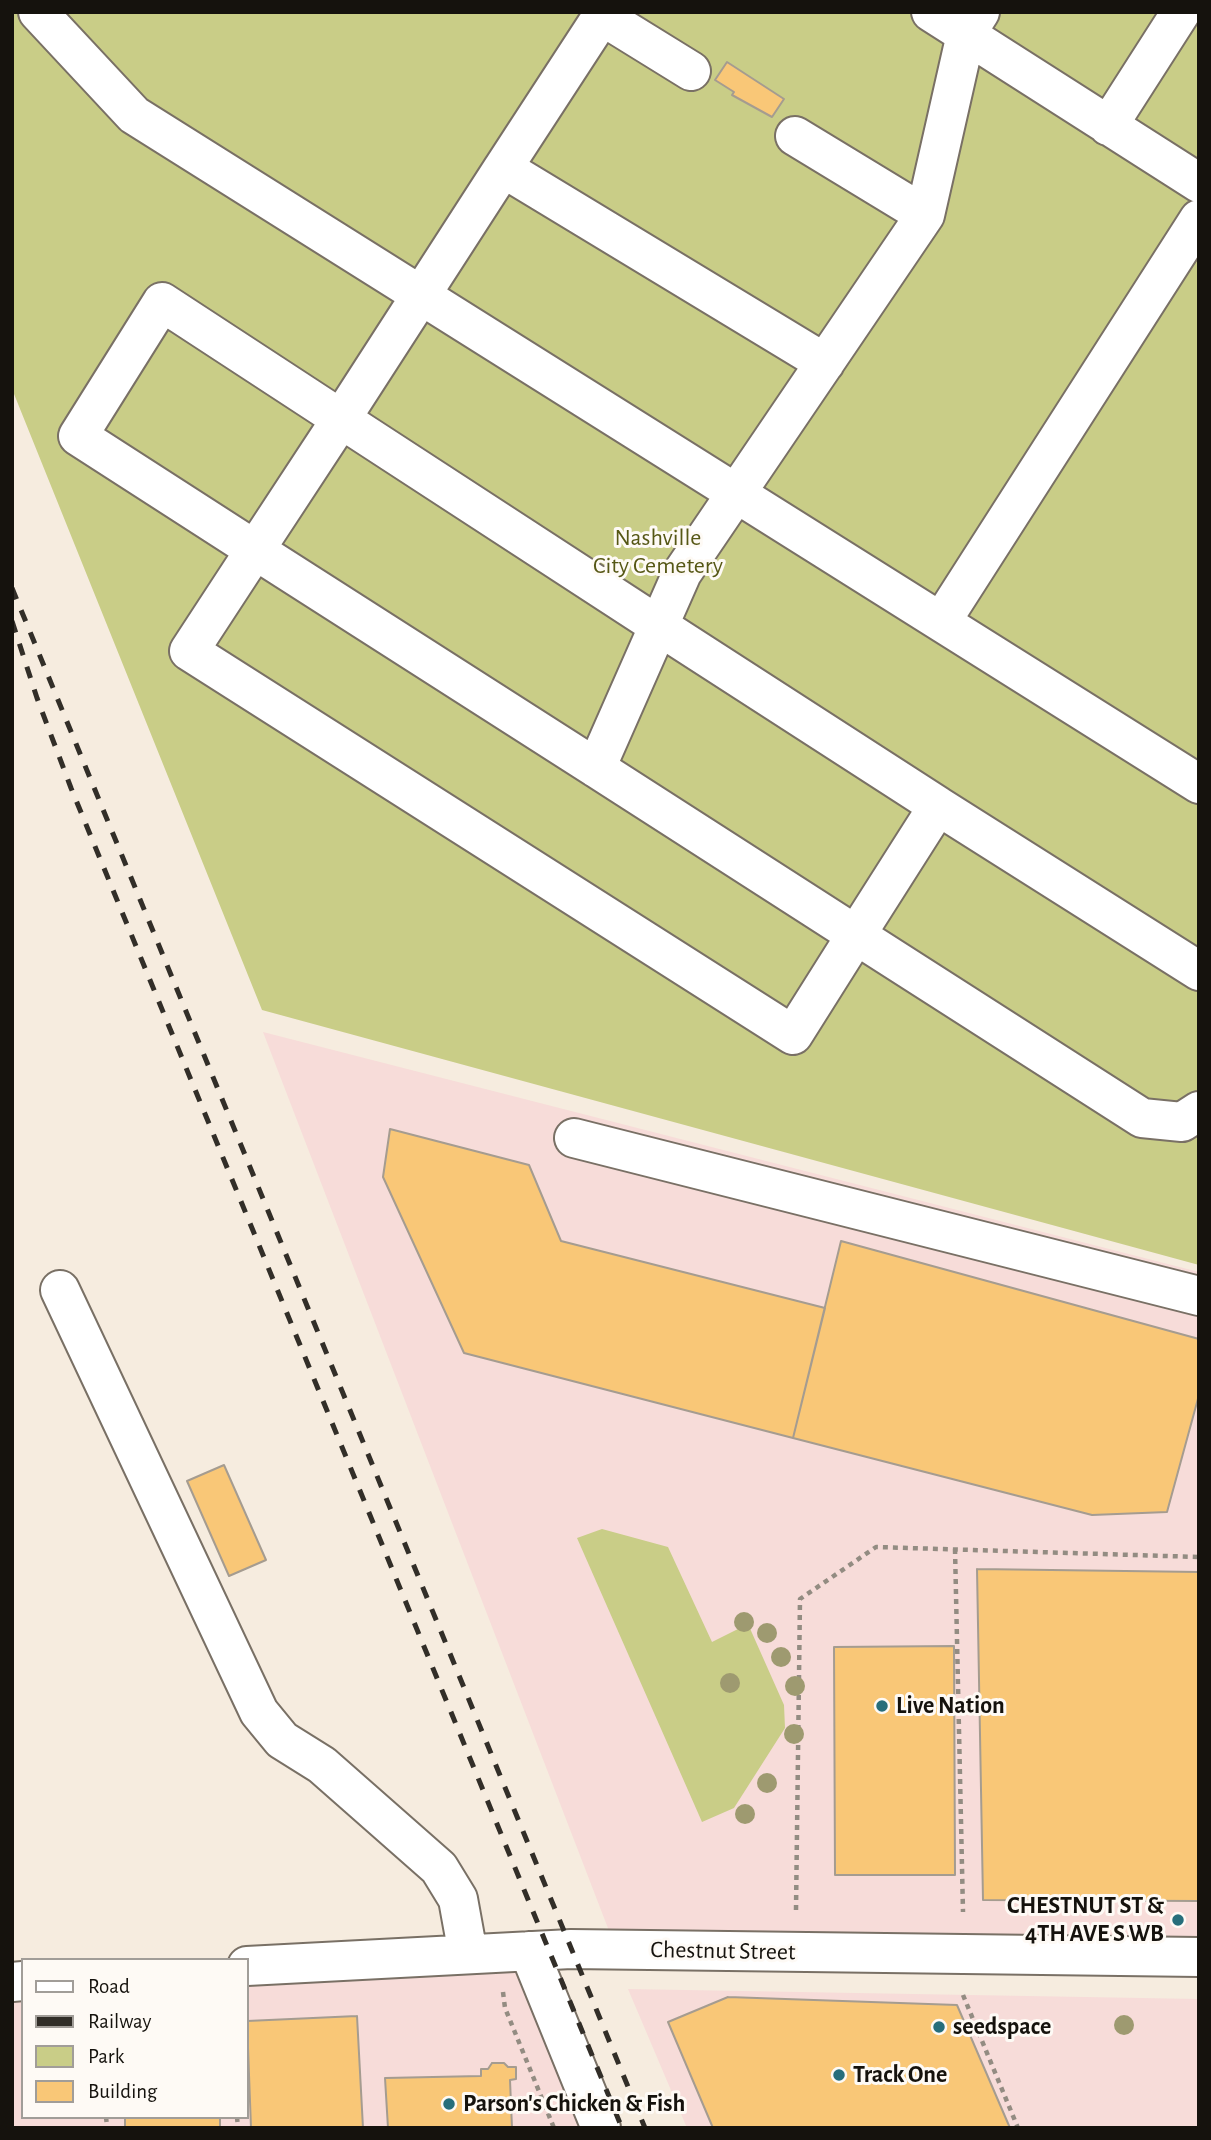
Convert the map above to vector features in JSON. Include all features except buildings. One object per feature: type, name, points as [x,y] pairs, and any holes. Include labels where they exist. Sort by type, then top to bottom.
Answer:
[{"type":"street","points":[[38,12],[134,116],[1199,784]]},
{"type":"street","points":[[931,12],[973,23],[1108,126],[1199,183]]},
{"type":"street","points":[[1108,126],[1181,12]]},
{"type":"street","points":[[691,71],[603,14],[189,651],[793,1035],[938,806]]},
{"type":"street","points":[[596,768],[682,573],[925,215],[973,23]]},
{"type":"street","points":[[795,136],[925,215]]},
{"type":"street","points":[[503,168],[825,363]]},
{"type":"street","points":[[941,622],[1199,219]]},
{"type":"street","points":[[1199,971],[938,806],[162,302],[78,436],[1142,1118],[1182,1122],[1199,1111]]},
{"type":"street","points":[[574,1138],[1199,1296]]},
{"type":"street","points":[[60,1290],[259,1712],[282,1740],[322,1765],[439,1868],[458,1899],[468,1954]]},
{"type":"street","name":"Chestnut Street","points":[[248,1966],[571,1949],[1199,1957]]},
{"type":"street","points":[[529,1951],[601,2128]]},
{"type":"path","points":[[796,1910],[800,1599],[876,1547],[1199,1557]]},
{"type":"path","points":[[955,1549],[962,1912]]},
{"type":"path","points":[[503,1992],[505,2008],[554,2128]]},
{"type":"path","points":[[963,1995],[1018,2128]]},
{"type":"shaded area","points":[[263,1032],[1199,1272],[1199,1957],[616,1949]]},
{"type":"shaded area","points":[[529,1951],[601,2128],[12,2128],[12,1982],[21,1981],[21,2119],[248,2119],[248,1966]]},
{"type":"shaded area","points":[[628,1989],[1199,1999],[1199,2128],[687,2128]]},
{"type":"green space","name":"Nashville City Cemetery","points":[[12,12],[1199,12],[1199,1265],[262,1010],[12,389]]},
{"type":"green space","points":[[602,1529],[668,1547],[712,1642],[748,1624],[784,1705],[785,1728],[734,1808],[702,1822],[577,1538]]},
{"type":"railway","points":[[12,588],[645,2128]]},
{"type":"railway","points":[[12,621],[71,788],[622,2128]]},
{"type":"place","name":"Live Nation","points":[[882,1706]]},
{"type":"place","name":"CHESTNUT ST & 4TH AVE S WB","points":[[1178,1920]]},
{"type":"place","name":"seedspace","points":[[939,2027]]},
{"type":"place","name":"Track One","points":[[839,2075]]},
{"type":"place","name":"Parson's Chicken & Fish","points":[[449,2104]]}]
